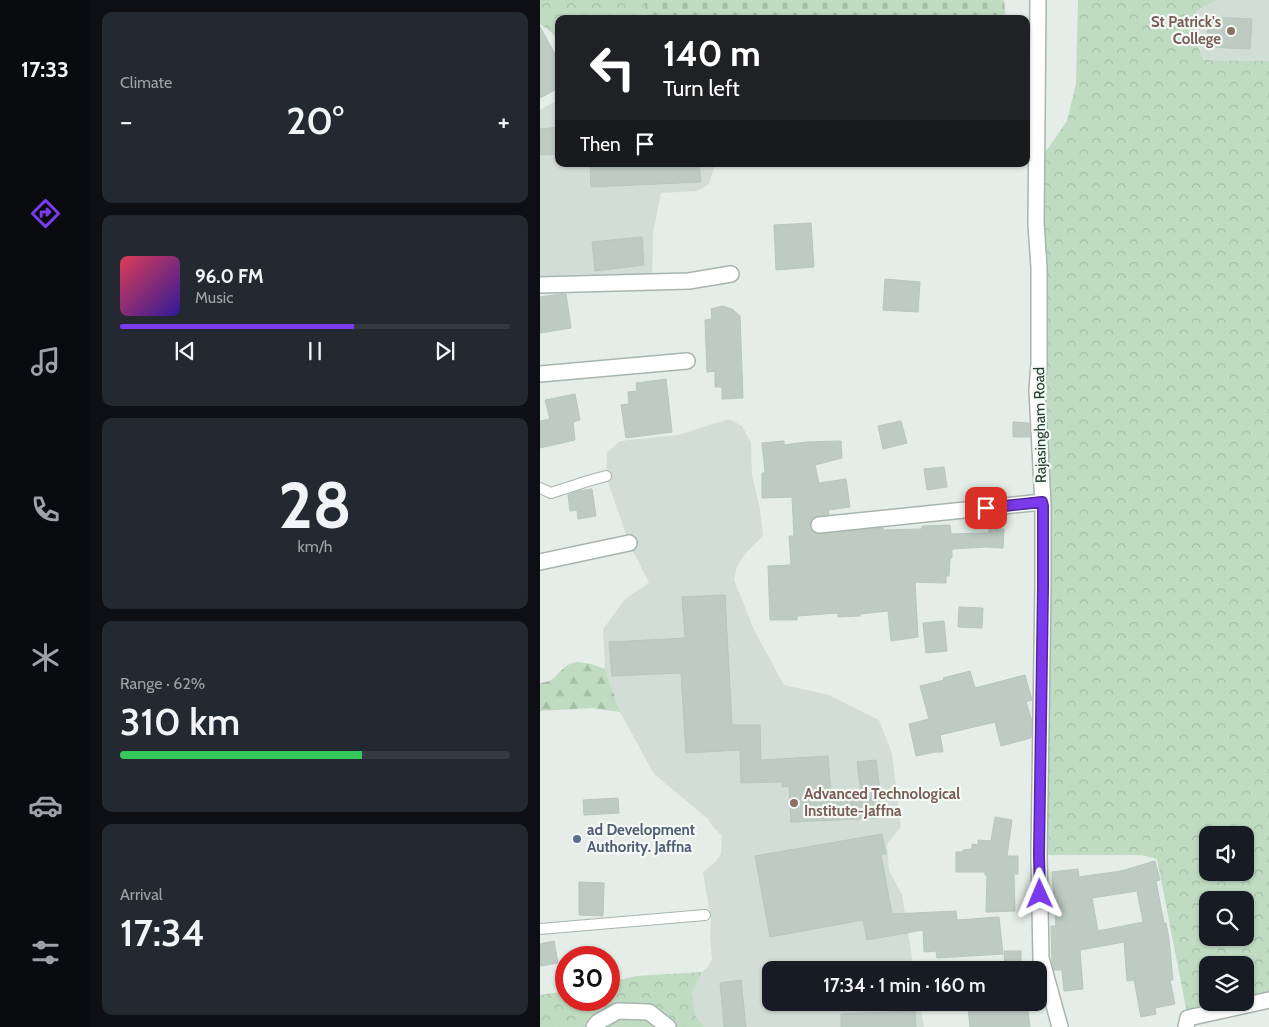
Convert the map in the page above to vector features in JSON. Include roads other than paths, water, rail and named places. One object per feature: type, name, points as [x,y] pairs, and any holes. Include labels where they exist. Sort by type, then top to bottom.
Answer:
[{"type":"street","name":"Rajasingham Road","points":[[1038,0],[1036,224],[1040,267],[1037,390],[1042,502],[1043,587],[1039,855],[1040,958],[1060,1027]]},
{"type":"street","points":[[540,285],[689,281],[731,274]]},
{"type":"street","points":[[540,374],[687,361]]},
{"type":"street","points":[[819,525],[1042,502]]},
{"type":"street","points":[[540,562],[629,543]]},
{"type":"street","points":[[1186,1027],[1188,1018],[1269,1000]]},
{"type":"street","points":[[594,1027],[598,1022],[618,1011],[649,1012],[668,1027]]},
{"type":"lane","points":[[540,488],[551,493],[606,476]]},
{"type":"lane","points":[[540,930],[705,914]]},
{"type":"place","name":"St Patrick's College","points":[[1231,31]]},
{"type":"place","name":"Advanced Technological Institute-Jaffna","points":[[794,803]]},
{"type":"place","name":"ad Development Authority. Jaffna","points":[[577,839]]}]
